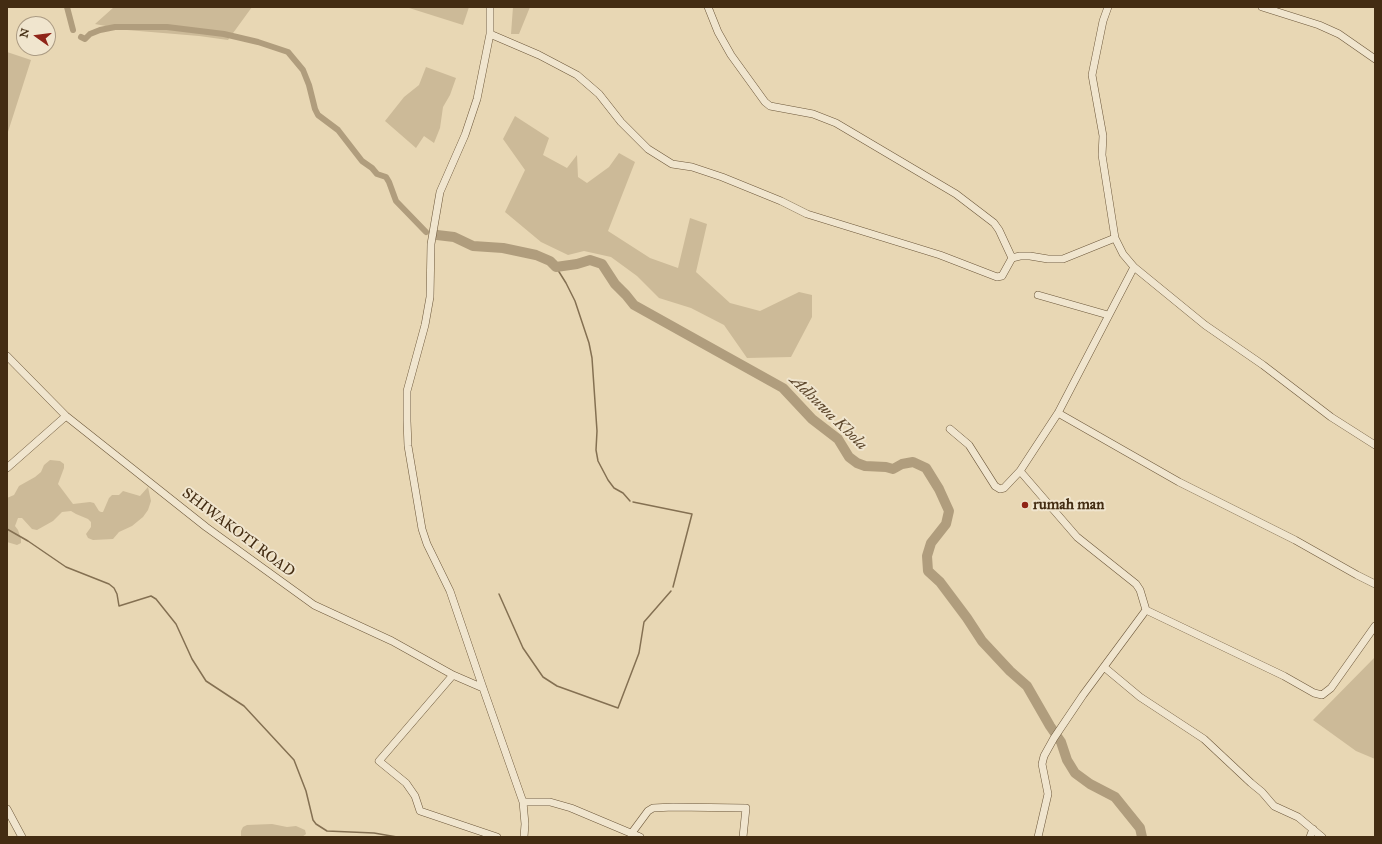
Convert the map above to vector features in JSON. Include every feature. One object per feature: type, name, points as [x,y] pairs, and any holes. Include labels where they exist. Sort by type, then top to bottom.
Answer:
[{"type":"street","points":[[490,7],[490,34],[483,74],[460,148],[440,192],[431,244],[430,297],[425,325],[407,392],[408,446],[422,529],[427,544],[450,591],[482,688],[523,802],[525,824],[524,837]]},
{"type":"street","points":[[708,7],[718,32],[731,55],[765,102],[770,106],[813,114],[836,123],[956,194],[994,224],[999,230],[1012,258]]},
{"type":"street","points":[[1108,7],[1102,21],[1092,75],[1103,136],[1102,155],[1115,238],[1123,254],[1134,267],[1206,325],[1263,365],[1331,417],[1375,445]]},
{"type":"street","points":[[1262,7],[1319,25],[1339,34],[1375,59]]},
{"type":"street","points":[[490,34],[539,55],[577,75],[599,94],[621,122],[648,149],[672,164],[692,167],[722,177],[781,201],[807,214],[940,255],[997,277],[1002,276],[1012,258],[1030,256],[1048,259],[1063,259],[1115,238]]},
{"type":"street","points":[[950,429],[969,445],[995,486],[1000,490],[1004,488],[1020,471],[1058,413],[1134,267]]},
{"type":"street","points":[[1038,294],[1108,316]]},
{"type":"street","name":"SHIWAKOTI ROAD","points":[[7,356],[66,416],[206,527],[314,605],[392,641],[453,675],[482,688]]},
{"type":"street","points":[[1058,413],[1180,482],[1295,540],[1357,576],[1375,584]]},
{"type":"street","points":[[7,468],[66,416]]},
{"type":"street","points":[[1020,471],[1077,537],[1136,584],[1140,590],[1146,610],[1284,676],[1314,693],[1322,695],[1331,688],[1375,626]]},
{"type":"street","points":[[1038,837],[1048,794],[1042,764],[1044,756],[1054,738],[1083,695],[1146,610]]},
{"type":"street","points":[[1104,667],[1146,702],[1204,738],[1262,792],[1274,806],[1298,817],[1322,837]]},
{"type":"street","points":[[453,675],[379,761],[406,783],[416,796],[420,811],[497,837]]},
{"type":"street","points":[[523,802],[550,802],[571,808],[640,837]]},
{"type":"street","points":[[632,834],[648,811],[653,808],[746,808],[743,837]]},
{"type":"street","points":[[7,809],[22,837]]},
{"type":"street","points":[[1310,837],[1313,829]]},
{"type":"shaded area","points":[[114,7],[252,7],[228,40],[127,30],[95,24]]},
{"type":"shaded area","points":[[406,7],[469,7],[463,25]]},
{"type":"shaded area","points":[[513,7],[530,7],[519,34],[511,34]]},
{"type":"shaded area","points":[[7,52],[31,60],[7,135]]},
{"type":"shaded area","points":[[426,67],[456,78],[450,95],[443,107],[440,128],[434,143],[424,136],[416,148],[385,121],[404,97],[419,85]]},
{"type":"shaded area","points":[[515,116],[549,138],[543,155],[567,168],[577,155],[578,177],[587,183],[609,167],[619,153],[635,162],[608,231],[650,258],[678,268],[690,218],[707,224],[696,272],[730,303],[760,311],[799,292],[812,295],[812,317],[791,357],[747,358],[724,325],[691,308],[659,298],[637,276],[611,257],[584,251],[568,255],[541,242],[505,212],[525,170],[503,139]]},
{"type":"shaded area","points":[[50,460],[60,461],[64,464],[58,484],[73,504],[94,503],[99,511],[103,512],[109,498],[112,495],[119,495],[123,491],[140,496],[148,487],[151,501],[148,510],[143,517],[132,526],[119,532],[113,539],[93,540],[88,538],[86,534],[91,527],[91,522],[71,511],[62,512],[53,521],[37,530],[32,529],[22,518],[18,518],[15,526],[18,530],[21,543],[17,545],[7,542],[7,498],[14,495],[19,486],[41,472],[44,465]]},
{"type":"shaded area","points":[[1375,657],[1375,759],[1356,751],[1313,720]]},
{"type":"shaded area","points":[[272,824],[287,827],[296,826],[305,830],[306,834],[302,837],[241,837],[243,827],[247,825]]},
{"type":"waterway","points":[[67,7],[73,30]]},
{"type":"waterway","points":[[81,37],[85,39],[90,34],[115,27],[167,27],[224,34],[258,42],[288,52],[303,70],[318,115],[338,130],[362,161],[372,168],[377,174],[386,177],[396,201],[426,232]]},
{"type":"waterway","name":"Adhuwa Khola","points":[[437,235],[454,237],[473,246],[503,248],[536,255],[550,261],[556,267],[577,264],[590,260],[602,264],[615,284],[634,305],[783,388],[812,419],[838,439],[849,457],[857,463],[865,466],[886,467],[893,469],[902,464],[913,462],[926,468],[939,489],[949,511],[946,524],[931,543],[927,556],[928,571],[940,582],[982,641],[1010,671],[1027,686],[1061,742],[1067,760],[1075,773],[1090,784],[1115,797],[1140,828],[1142,837]]},
{"type":"waterway","points":[[556,267],[575,301],[589,343],[592,358],[597,431],[596,450],[598,461],[614,488],[623,493],[630,501]]},
{"type":"waterway","points":[[633,502],[692,514],[673,587]]},
{"type":"waterway","points":[[7,529],[28,541],[66,567],[109,584],[114,588],[117,594],[119,606],[151,596],[156,599],[176,624],[192,659],[206,681],[244,706],[294,760],[306,791],[313,820],[316,824],[327,831],[374,833],[397,837]]},
{"type":"waterway","points":[[499,594],[523,648],[543,677],[557,686],[618,708],[639,653],[644,622],[671,591]]},
{"type":"place","name":"rumah man","points":[[1025,505]]}]
